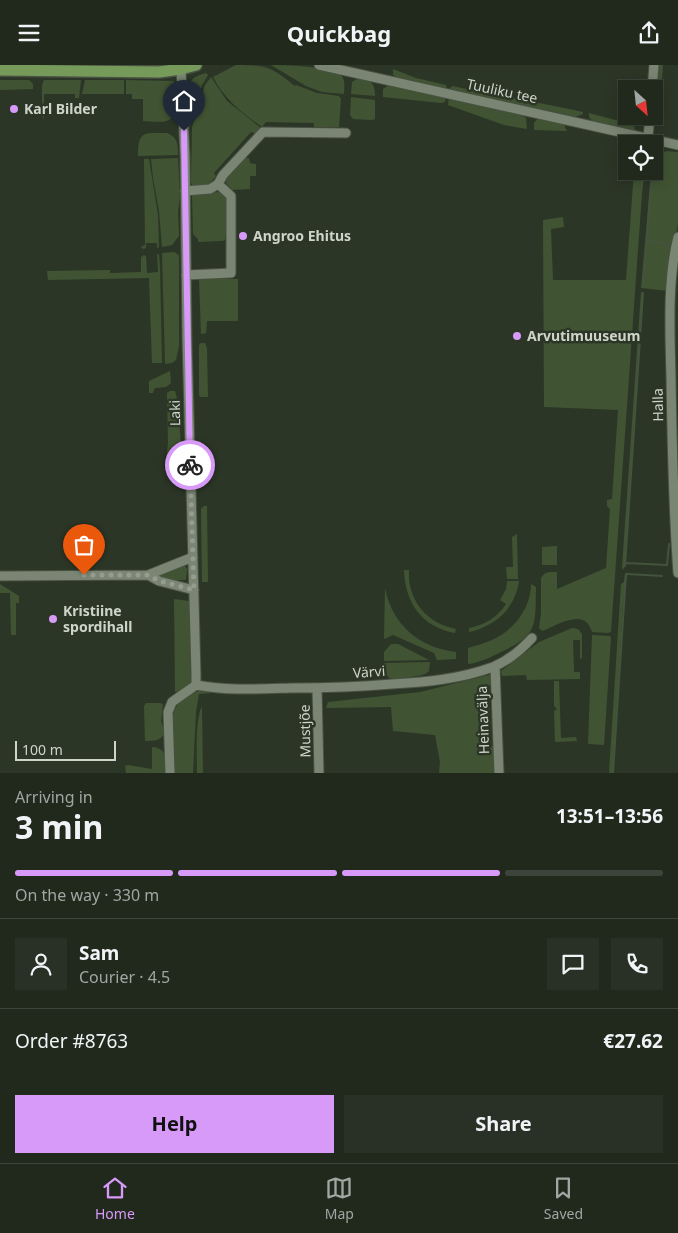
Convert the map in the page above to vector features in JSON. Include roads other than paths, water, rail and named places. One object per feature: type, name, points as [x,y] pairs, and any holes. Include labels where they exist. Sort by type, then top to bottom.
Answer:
[{"type":"main road","points":[[0,70],[136,68],[160,72],[196,65]]},
{"type":"street","name":"Tuuliku tee","points":[[319,65],[639,135]]},
{"type":"street","points":[[653,80],[654,65]]},
{"type":"street","name":"Laki","points":[[181,69],[196,685]]},
{"type":"street","points":[[185,191],[210,189],[218,184],[223,175],[263,132],[346,133]]},
{"type":"street","name":"Tuuliku tee","points":[[663,141],[678,145]]},
{"type":"street","points":[[186,275],[231,273],[231,196],[218,184]]},
{"type":"street","name":"Halla","points":[[678,237],[675,249],[674,301],[673,499],[678,573]]},
{"type":"street","points":[[0,576],[148,575],[193,557]]},
{"type":"street","points":[[148,575],[159,581],[194,590]]},
{"type":"street","name":"Värvi","points":[[196,685],[215,689],[317,688],[432,682],[461,677],[495,666],[518,653],[532,638]]},
{"type":"street","name":"Heinavälja","points":[[495,666],[500,773]]},
{"type":"street","points":[[170,773],[168,712],[172,702],[196,685]]},
{"type":"street","name":"Mustjõe","points":[[317,688],[319,773]]},
{"type":"waterway","points":[[643,287],[652,180]]},
{"type":"waterway","points":[[647,241],[670,244]]},
{"type":"waterway","points":[[625,566],[643,293]]},
{"type":"waterway","points":[[626,563],[667,565],[669,544]]},
{"type":"waterway","points":[[613,773],[626,574]]},
{"type":"waterway","points":[[627,574],[662,576]]},
{"type":"place","name":"Karl Bilder","points":[[14,109]]},
{"type":"place","name":"Angroo Ehitus","points":[[243,236]]},
{"type":"place","name":"Arvutimuuseum","points":[[517,336]]},
{"type":"place","name":"Kristiine spordihall","points":[[53,619]]}]
